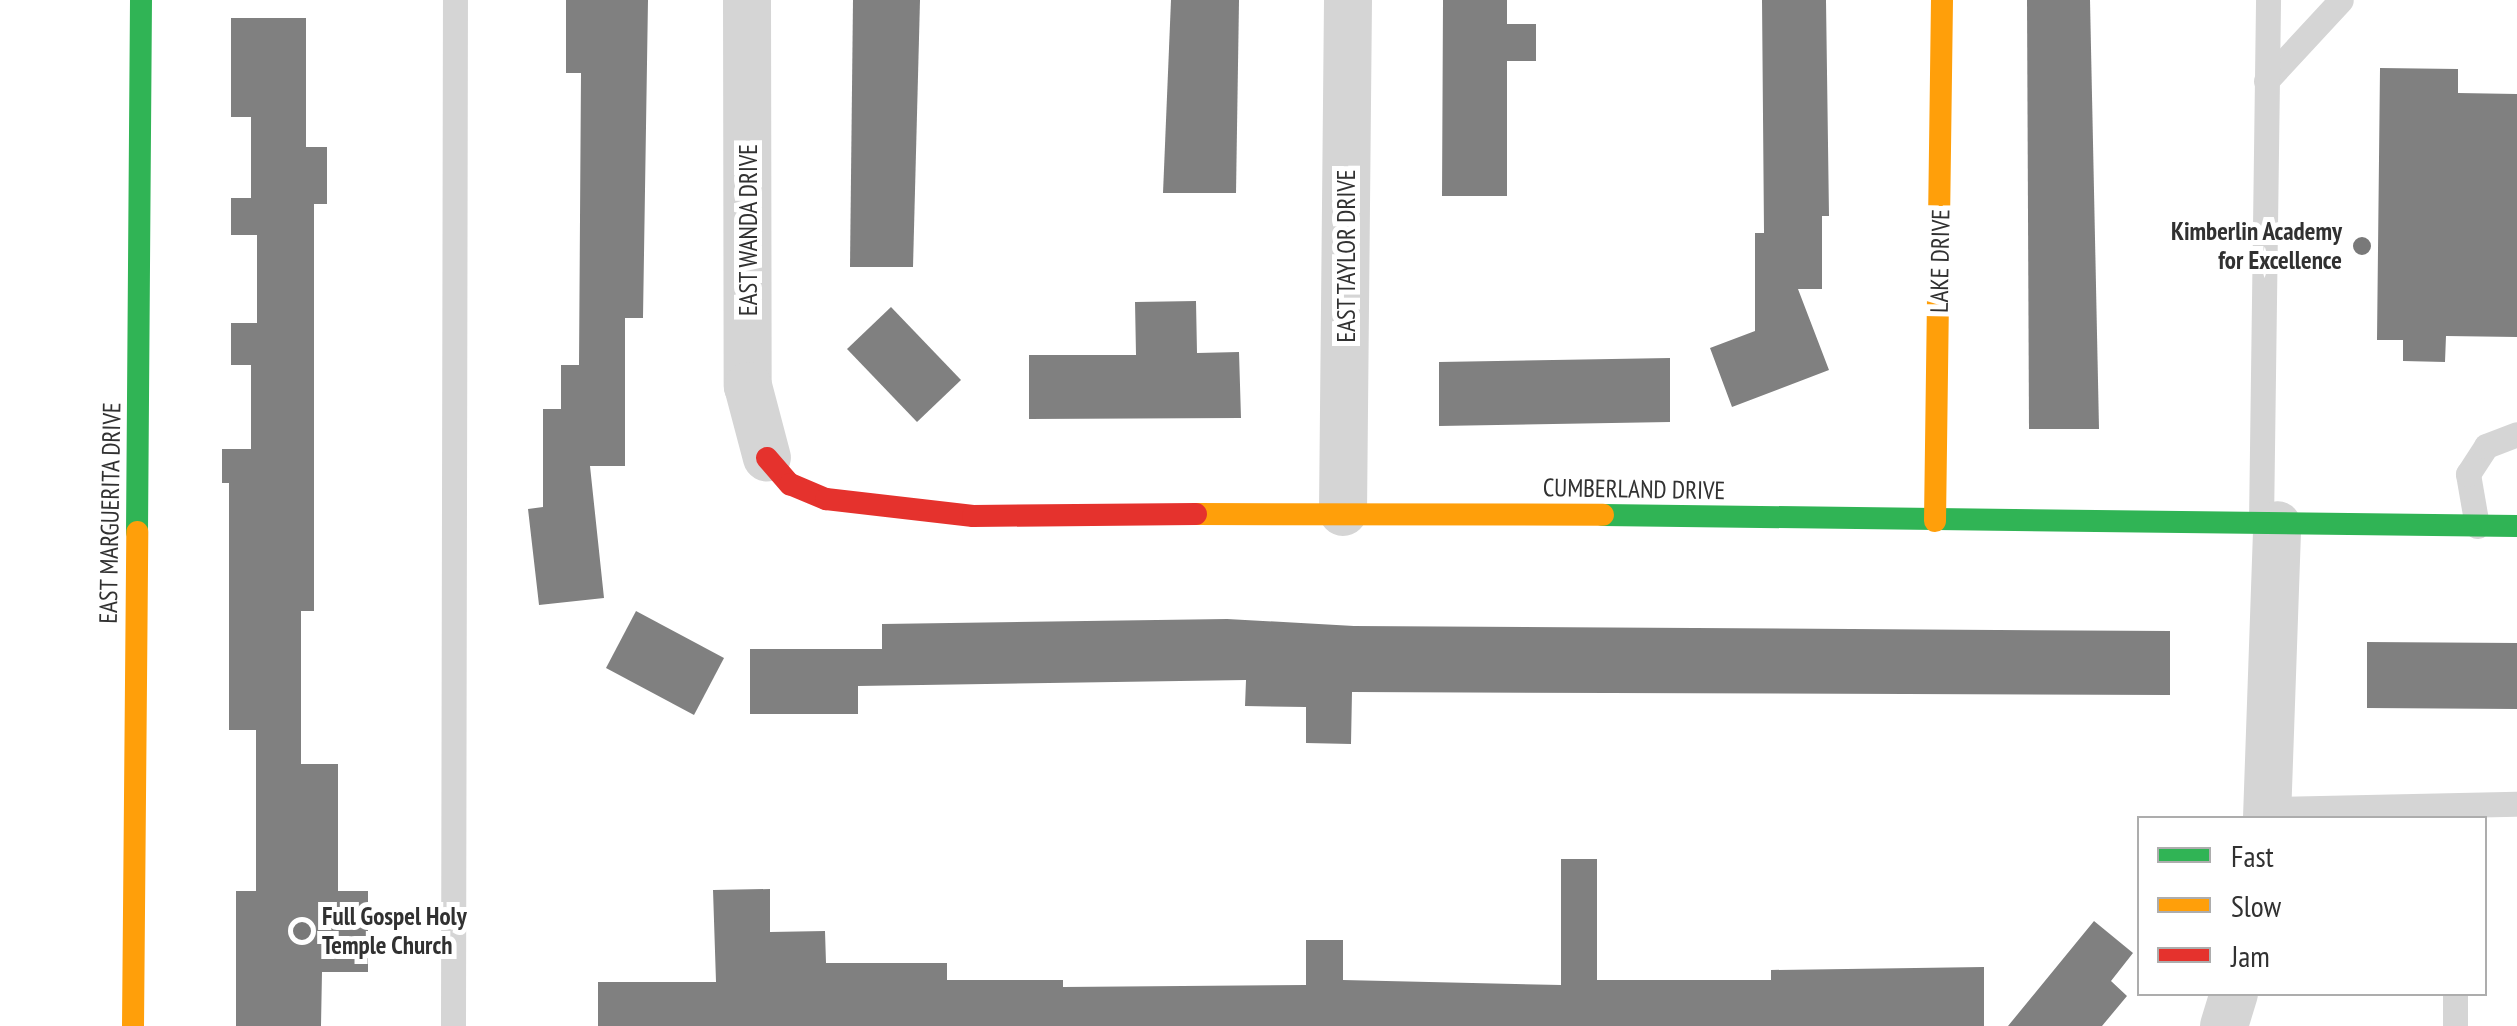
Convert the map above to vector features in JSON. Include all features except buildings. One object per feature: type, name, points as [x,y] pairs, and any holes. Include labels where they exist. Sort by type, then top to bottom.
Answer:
[{"type":"street","name":"EAST MARGUERITA DRIVE","points":[[132,1026],[140,0]]},
{"type":"street","name":"EAST WANDA DRIVE","points":[[747,0],[748,386],[767,458]]},
{"type":"street","name":"EAST TAYLOR DRIVE","points":[[1344,512],[1348,0]]},
{"type":"street","name":"LAKE DRIVE","points":[[1935,521],[1942,0]]},
{"type":"street","name":"CUMBERLAND DRIVE","points":[[767,458],[790,484],[826,499],[973,516],[1344,512],[2517,526]]},
{"type":"street","points":[[2268,814],[2269,525]]},
{"type":"street","points":[[2224,1026],[2233,996]]},
{"type":"lane","points":[[454,1026],[455,0]]},
{"type":"lane","points":[[2268,0],[2269,525]]},
{"type":"lane","points":[[2266,81],[2340,0]]},
{"type":"lane","points":[[2477,526],[2468,474],[2486,446],[2517,434]]},
{"type":"lane","points":[[2268,814],[2517,804]]},
{"type":"lane","points":[[2455,996],[2455,1026]]},
{"type":"traffic: fast","points":[[137,532],[141,0]]},
{"type":"traffic: fast","points":[[1603,515],[2517,526]]},
{"type":"traffic: slow","points":[[1935,521],[1942,0]]},
{"type":"traffic: slow","points":[[1196,514],[1603,515]]},
{"type":"traffic: slow","points":[[133,1026],[137,532]]},
{"type":"traffic: jam","points":[[767,458],[790,484],[826,499],[973,516],[1196,514]]},
{"type":"place","name":"Kimberlin Academy for Excellence","points":[[2362,246]]},
{"type":"place","name":"Full Gospel Holy Temple Church","points":[[302,931]]}]
